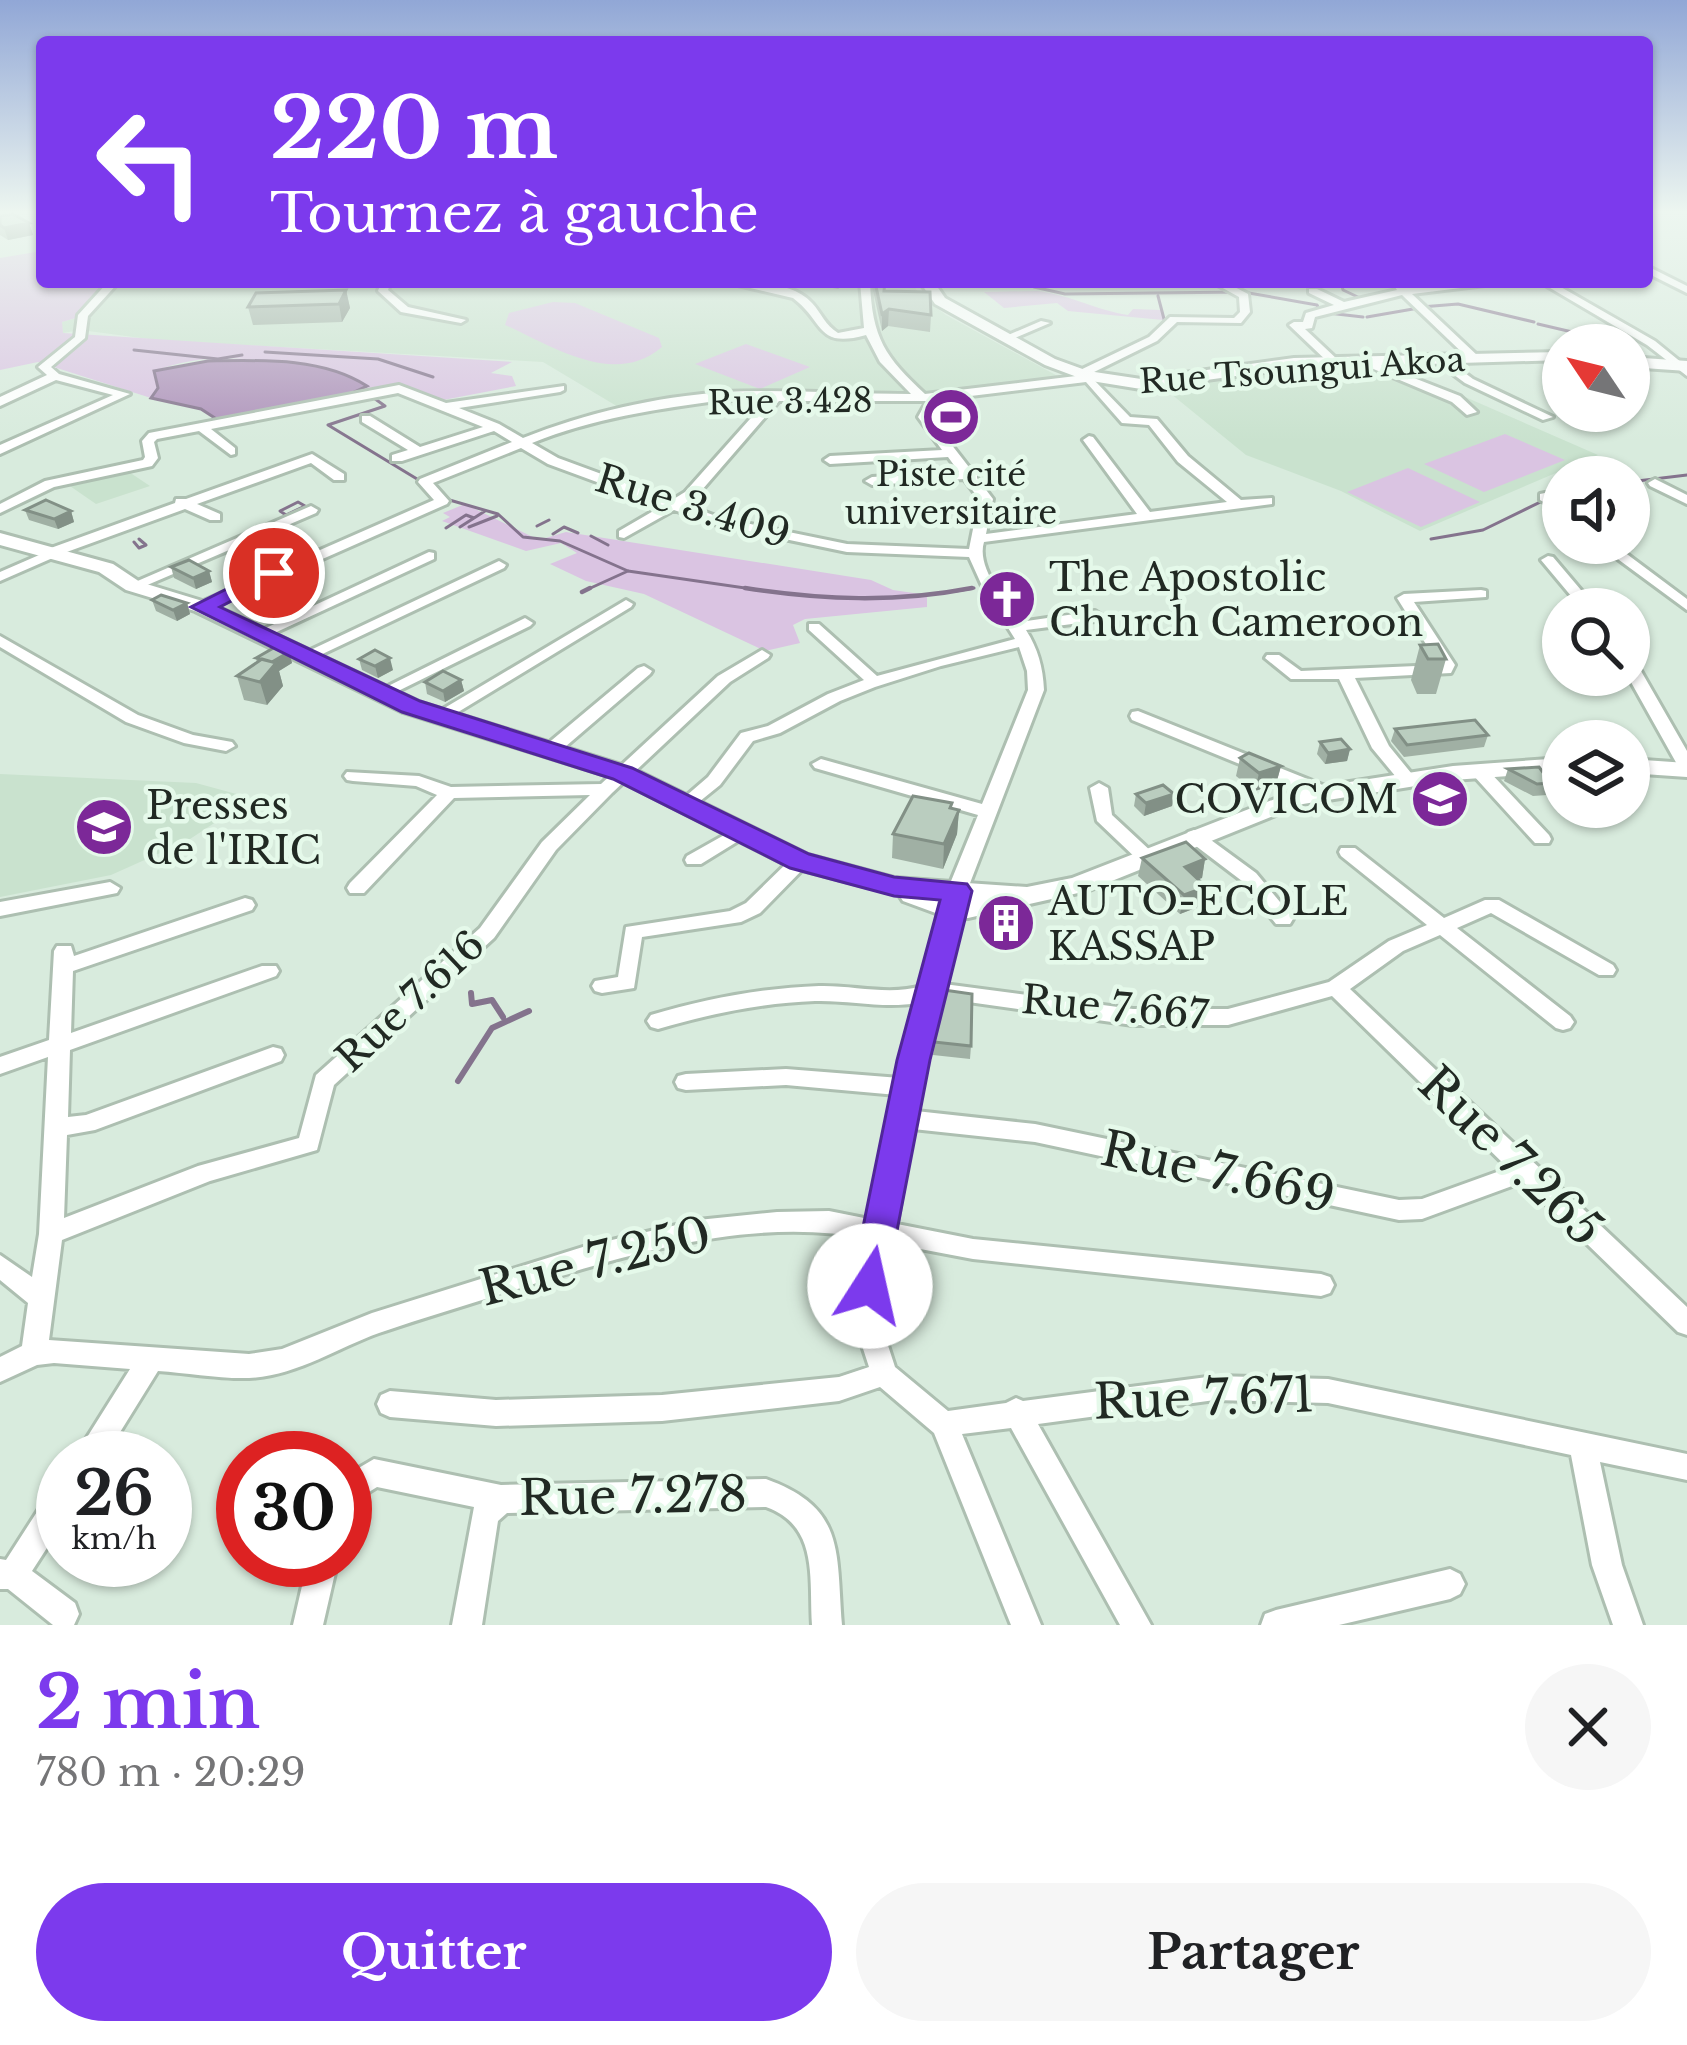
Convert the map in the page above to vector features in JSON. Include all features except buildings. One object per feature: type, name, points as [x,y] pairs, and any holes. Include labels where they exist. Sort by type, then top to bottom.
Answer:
[{"type":"main road","points":[[932,290],[940,301],[1080,378]]},
{"type":"main road","name":"Rue Tsoungui Akoa","points":[[1080,378],[1141,384],[1335,363],[1542,357]]},
{"type":"main road","points":[[1650,364],[1683,368]]},
{"type":"main road","points":[[0,539],[106,568],[134,586],[202,607],[439,716],[552,749],[614,781],[688,802],[800,861],[955,901],[1078,885],[1268,805],[1324,792],[1478,770],[1542,767]]},
{"type":"main road","points":[[1650,767],[1687,768]]},
{"type":"street","points":[[0,450],[120,396],[55,376],[44,367],[80,338],[83,315],[107,290]]},
{"type":"street","points":[[384,290],[401,309],[460,320]]},
{"type":"street","points":[[769,290],[795,295],[827,333],[847,337],[866,331]]},
{"type":"street","points":[[865,290],[866,331],[891,368],[922,398]]},
{"type":"street","name":"Rue 3.428","points":[[202,607],[442,501],[425,482],[620,411],[723,396],[951,396],[1080,378],[1153,339],[1171,320],[1237,321],[1246,306],[1235,290]]},
{"type":"street","points":[[1335,363],[1318,342],[1294,326],[1308,326],[1310,315],[1382,290]]},
{"type":"street","points":[[1401,290],[1475,359]]},
{"type":"street","points":[[1559,290],[1651,343],[1683,368]]},
{"type":"street","points":[[1313,291],[1340,304]]},
{"type":"street","points":[[1004,339],[1045,323]]},
{"type":"street","points":[[1442,361],[1474,384],[1542,415]]},
{"type":"street","points":[[1368,363],[1456,399],[1471,412]]},
{"type":"street","points":[[0,402],[55,376]]},
{"type":"street","points":[[1080,378],[1126,419],[1153,422],[1184,459],[1238,505]]},
{"type":"street","points":[[445,407],[560,388]]},
{"type":"street","name":"Rue 3.409","points":[[200,426],[391,389],[417,394],[495,427],[562,464],[741,528],[847,548],[977,546],[1267,501]]},
{"type":"street","points":[[951,396],[930,404],[924,417],[972,475],[988,508],[977,546],[984,584],[1036,660],[1036,690],[985,811],[955,901],[909,1088],[881,1228],[868,1324],[884,1374],[944,1424],[1026,1625]]},
{"type":"street","points":[[624,535],[678,505],[731,453],[729,449],[775,398]]},
{"type":"street","points":[[366,419],[418,451]]},
{"type":"street","points":[[0,509],[50,484],[140,466],[152,458],[149,439],[200,426],[231,451]]},
{"type":"street","points":[[397,458],[495,427]]},
{"type":"street","points":[[1089,440],[1146,517]]},
{"type":"street","points":[[830,460],[952,453]]},
{"type":"street","points":[[0,577],[181,502],[312,458],[339,477]]},
{"type":"street","points":[[872,481],[972,475]]},
{"type":"street","points":[[1655,483],[1687,500]]},
{"type":"street","points":[[181,502],[215,517]]},
{"type":"street","points":[[134,586],[310,510]]},
{"type":"street","points":[[263,633],[429,556]]},
{"type":"street","points":[[1551,564],[1572,588]]},
{"type":"street","points":[[1631,564],[1687,606]]},
{"type":"street","points":[[308,655],[499,565]]},
{"type":"street","points":[[1273,658],[1297,676],[1447,668],[1405,598],[1481,594]]},
{"type":"street","points":[[439,716],[626,604]]},
{"type":"street","points":[[688,802],[714,781],[747,736],[777,732],[817,704],[922,664],[1094,616]]},
{"type":"street","points":[[382,693],[525,623]]},
{"type":"street","points":[[814,628],[875,682]]},
{"type":"street","points":[[0,640],[132,723],[183,740],[226,746]]},
{"type":"street","points":[[353,776],[419,781],[449,793],[614,781],[724,679],[762,655]]},
{"type":"street","points":[[552,749],[644,671]]},
{"type":"street","points":[[1345,674],[1381,748],[1407,779]]},
{"type":"street","points":[[1647,696],[1687,768]]},
{"type":"street","points":[[1138,716],[1324,792]]},
{"type":"street","points":[[821,764],[985,811]]},
{"type":"street","points":[[1478,770],[1542,839]]},
{"type":"street","name":"Rue 7.616","points":[[51,1234],[206,1173],[309,1144],[324,1081],[488,933],[539,858],[614,781]]},
{"type":"street","points":[[1099,788],[1103,817],[1147,858]]},
{"type":"street","points":[[357,888],[449,793]]},
{"type":"street","points":[[694,860],[742,831]]},
{"type":"street","points":[[1194,836],[1249,878],[1283,919]]},
{"type":"street","points":[[1348,852],[1563,1022]]},
{"type":"street","points":[[602,986],[627,983],[633,932],[734,916],[753,908],[800,861]]},
{"type":"street","points":[[0,909],[110,887]]},
{"type":"street","points":[[34,1353],[51,1234],[64,958],[245,905]]},
{"type":"street","name":"Rue 7.667","points":[[658,1021],[778,997],[820,993],[906,1002],[934,990],[1187,1021],[1228,1017],[1336,988],[1396,946],[1442,922],[1496,905],[1606,970]]},
{"type":"street","points":[[0,1066],[269,970]]},
{"type":"street","name":"Rue 7.265","points":[[1336,988],[1687,1324]]},
{"type":"street","points":[[56,1126],[87,1124],[273,1055]]},
{"type":"street","points":[[686,1082],[786,1077],[909,1088]]},
{"type":"street","name":"Rue 7.669","points":[[904,1119],[1035,1133],[1400,1210],[1422,1209],[1526,1171]]},
{"type":"street","name":"Rue 7.250","points":[[0,1370],[34,1353],[86,1352],[249,1366],[283,1361],[442,1300],[698,1230],[812,1221],[881,1228],[994,1252],[1321,1285]]},
{"type":"street","points":[[0,1266],[41,1298]]},
{"type":"street","points":[[105,1431],[150,1360]]},
{"type":"street","points":[[390,1404],[496,1413],[662,1408],[839,1389],[884,1374]]},
{"type":"street","name":"Rue 7.671","points":[[944,1424],[1214,1388],[1328,1391],[1687,1467]]},
{"type":"street","points":[[1016,1411],[1136,1625]]},
{"type":"street","points":[[1582,1443],[1607,1565],[1628,1625]]},
{"type":"street","name":"Rue 7.278","points":[[372,1474],[501,1499],[766,1492],[788,1498],[806,1508],[817,1529],[827,1625]]},
{"type":"street","points":[[467,1625],[485,1514],[501,1499]]},
{"type":"street","points":[[36,1534],[7,1574],[64,1614]]},
{"type":"street","points":[[1276,1625],[1450,1584]]},
{"type":"street","points":[[308,1625],[316,1587]]},
{"type":"shaded area","points":[[0,290],[100,290],[76,318],[62,322],[63,333],[512,362],[491,373],[512,376],[516,386],[438,401],[385,386],[364,391],[361,382],[311,369],[232,358],[180,363],[155,371],[158,388],[151,398],[38,362],[0,370]]},
{"type":"shaded area","points":[[100,290],[916,290],[946,315],[1063,379],[902,398],[718,395],[620,408],[543,362],[156,340],[81,330],[63,333],[61,322],[77,318]]},
{"type":"shaded area","points":[[1038,291],[1128,315],[1133,309],[1161,310],[1163,320],[1068,311],[1057,303],[1004,308],[984,292]]},
{"type":"shaded area","points":[[553,302],[575,303],[659,338],[662,347],[643,359],[604,364],[563,352],[505,325],[509,313]]},
{"type":"shaded area","points":[[746,344],[810,367],[760,389],[695,364]]},
{"type":"shaded area","points":[[208,361],[311,365],[367,386],[339,399],[221,422],[201,409],[151,398],[158,388],[154,371]]},
{"type":"shaded area","points":[[1347,365],[1417,376],[1598,455],[1542,456],[1542,479],[1420,531],[1341,491],[1246,455],[1165,389],[1300,366]]},
{"type":"shaded area","points":[[1505,434],[1556,456],[1542,456],[1542,469],[1484,492],[1424,464]]},
{"type":"shaded area","points":[[1408,468],[1480,502],[1421,527],[1347,492]]},
{"type":"shaded area","points":[[129,472],[150,486],[96,504],[67,484]]},
{"type":"shaded area","points":[[465,504],[539,540],[566,532],[871,580],[893,590],[927,595],[927,607],[805,619],[793,625],[800,643],[765,651],[644,594],[586,581],[550,564],[577,553],[561,543],[526,551],[442,521],[450,517],[443,513]]},
{"type":"shaded area","name":"Presses de l'IRIC","points":[[0,774],[196,783],[240,795],[228,814],[187,841],[111,875],[0,897]]},
{"type":"waterway","points":[[1047,290],[1065,294],[1243,292],[1317,305],[1320,311]]},
{"type":"waterway","points":[[1343,290],[1360,298]]},
{"type":"waterway","points":[[1158,296],[1164,319]]},
{"type":"waterway","points":[[1421,307],[1458,304],[1534,322]]},
{"type":"waterway","points":[[1367,317],[1413,309]]},
{"type":"waterway","points":[[1328,313],[1363,317]]},
{"type":"waterway","points":[[1538,324],[1542,325]]},
{"type":"waterway","points":[[134,350],[218,359],[242,355]]},
{"type":"waterway","points":[[265,352],[378,359],[433,377]]},
{"type":"waterway","points":[[364,391],[385,406],[328,425],[422,482]]},
{"type":"waterway","points":[[1650,479],[1687,475]]},
{"type":"waterway","points":[[446,499],[498,514],[523,537],[560,541],[628,571]]},
{"type":"waterway","points":[[1431,539],[1483,530],[1542,501]]},
{"type":"waterway","points":[[298,502],[305,506],[286,515],[280,511],[298,502]]},
{"type":"waterway","points":[[460,527],[485,511]]},
{"type":"waterway","points":[[446,528],[466,515],[474,518]]},
{"type":"waterway","points":[[469,527],[497,516]]},
{"type":"waterway","points":[[537,526],[549,520]]},
{"type":"waterway","points":[[553,534],[564,527],[578,533]]},
{"type":"waterway","points":[[591,536],[608,545]]},
{"type":"waterway","points":[[134,542],[139,548],[146,545],[139,539]]},
{"type":"waterway","points":[[584,591],[628,571]]},
{"type":"waterway","points":[[628,571],[747,588]]},
{"type":"waterway","points":[[584,591],[590,588]]},
{"type":"waterway","points":[[747,588],[859,598],[972,588]]},
{"type":"waterway","points":[[747,588],[766,591]]},
{"type":"waterway","points":[[956,591],[974,588]]},
{"type":"waterway","points":[[471,993],[472,1004],[492,1000],[503,1017]]},
{"type":"waterway","points":[[458,1081],[492,1028],[529,1011]]},
{"type":"place","name":"Piste cité universitaire","points":[[951,417]]},
{"type":"place","name":"The Apostolic Church Cameroon","points":[[1007,599]]},
{"type":"place","name":"COVICOM","points":[[1440,799]]},
{"type":"place","name":"Presses de l'IRIC","points":[[104,827]]},
{"type":"place","name":"AUTO-ECOLE KASSAP","points":[[1006,923]]},
{"type":"route","points":[[274,573],[202,607],[411,706],[623,773],[800,861],[894,886],[957,891],[914,1060],[870,1286]]}]
